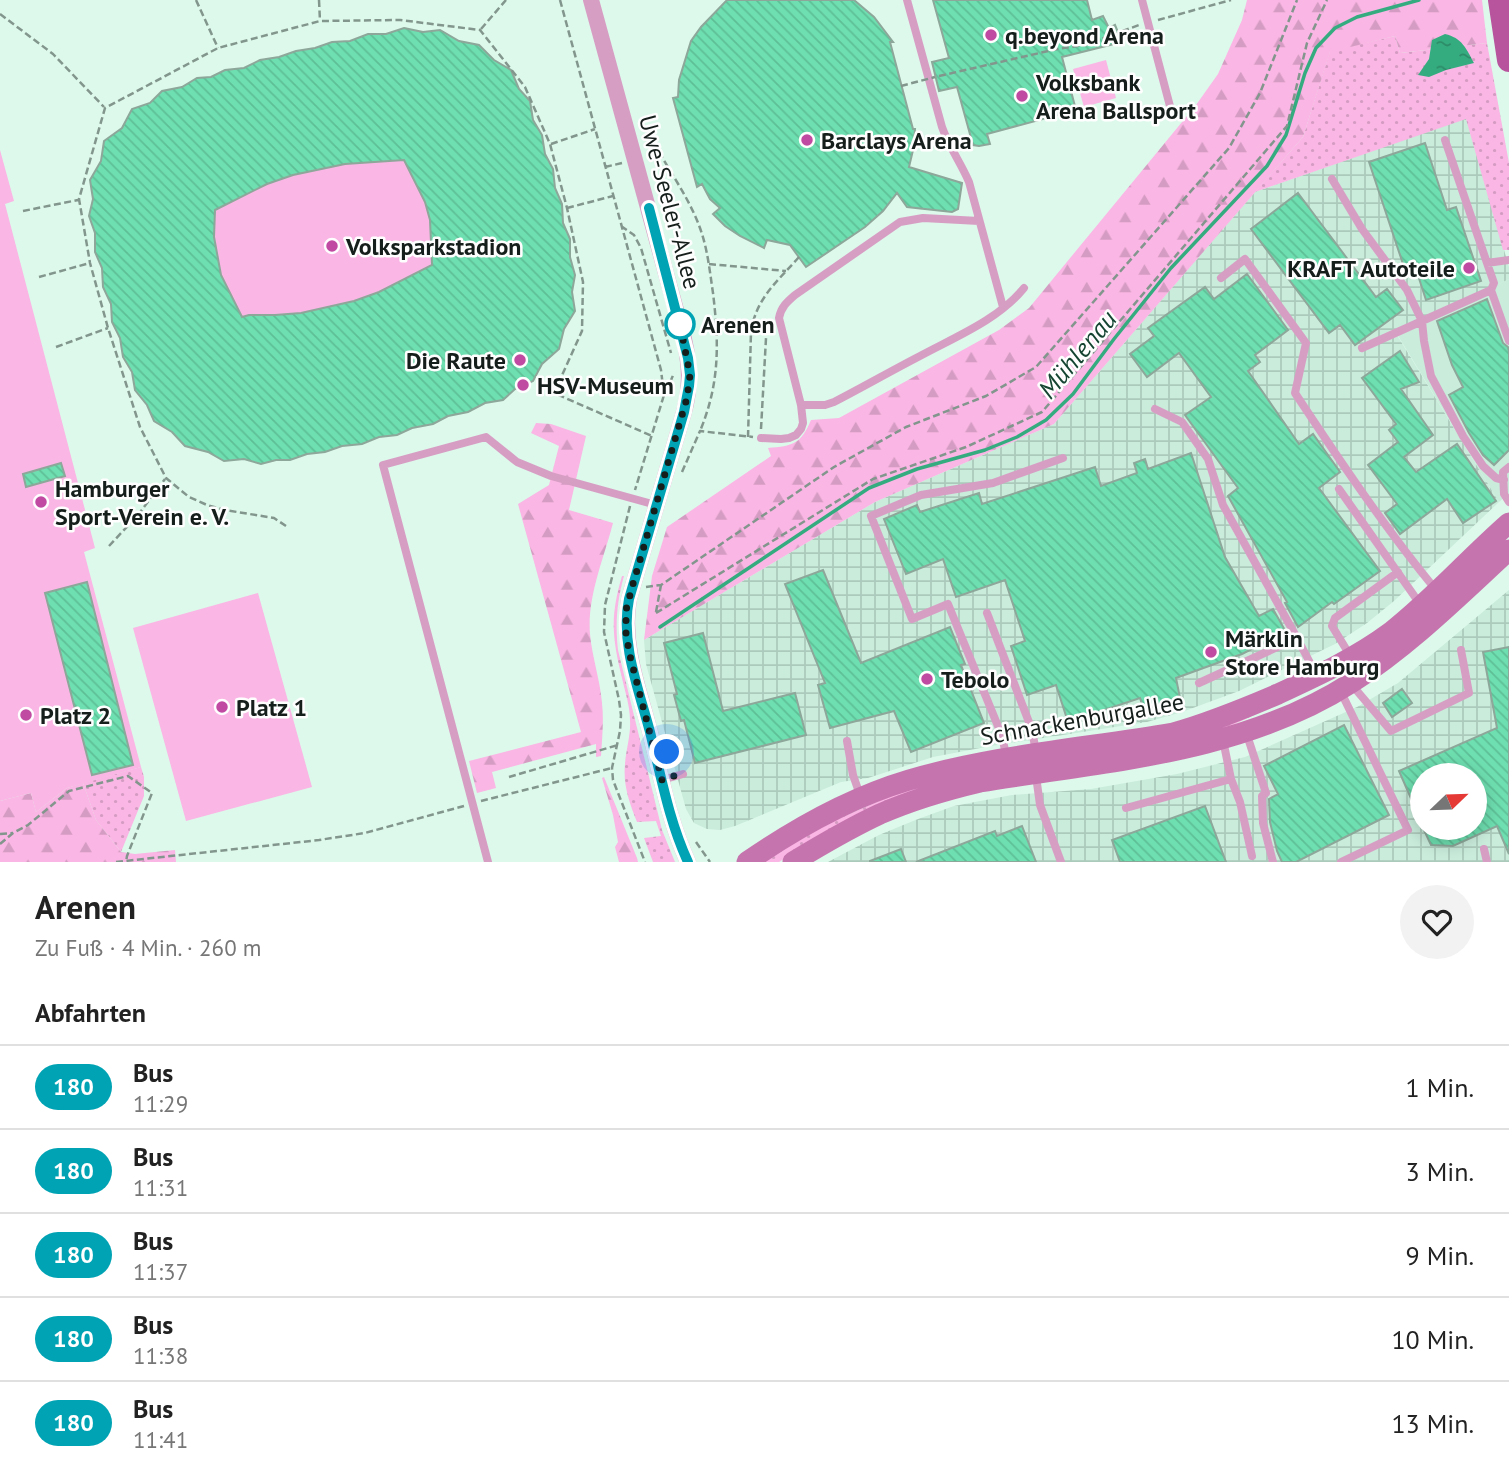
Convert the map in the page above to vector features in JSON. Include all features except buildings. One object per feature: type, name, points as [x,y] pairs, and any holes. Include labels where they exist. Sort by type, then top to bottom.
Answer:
[{"type":"main road","points":[[1500,0],[1509,61]]},
{"type":"main road","name":"Schnackenburgallee","points":[[793,862],[829,840],[906,804],[1036,763],[1198,726],[1237,712],[1317,676],[1391,631],[1509,523]]},
{"type":"main road","name":"Schnackenburgallee","points":[[747,862],[800,828],[861,798],[907,781],[1007,758],[1036,763],[1176,751],[1223,740],[1296,712],[1339,690],[1386,658],[1509,550]]},
{"type":"street","name":"Uwe-Seeler-Allee","points":[[591,0],[688,358],[690,375],[687,398],[629,599],[626,625],[630,656],[675,832],[688,862]]},
{"type":"lane","points":[[907,0],[932,78],[942,127],[969,182],[1003,307]]},
{"type":"lane","points":[[1142,0],[1171,110]]},
{"type":"lane","points":[[1362,348],[1491,290],[1494,283],[1445,140]]},
{"type":"lane","points":[[1332,179],[1362,229],[1407,290],[1423,321],[1426,360],[1431,376],[1463,436],[1483,466],[1496,478],[1503,480]]},
{"type":"lane","points":[[761,438],[789,438],[796,435],[803,423],[802,405],[779,317],[785,304],[900,222],[923,218],[979,221]]},
{"type":"lane","points":[[1221,278],[1245,259],[1306,343],[1295,393],[1409,558],[1429,598]]},
{"type":"lane","points":[[1487,263],[1509,260]]},
{"type":"lane","points":[[802,405],[834,402],[979,324],[1018,296],[1024,288]]},
{"type":"lane","points":[[1491,290],[1509,341]]},
{"type":"lane","points":[[1155,409],[1182,422],[1208,459],[1223,505],[1317,676],[1391,730],[1469,693],[1461,650]]},
{"type":"lane","points":[[488,862],[383,465],[486,437],[517,462],[551,476],[656,505]]},
{"type":"lane","points":[[1007,758],[1002,736],[948,604],[912,618],[871,516],[921,495],[993,483],[1063,458]]},
{"type":"lane","points":[[1509,467],[1503,472],[1504,494],[1509,502]]},
{"type":"lane","points":[[1339,489],[1398,572],[1429,598]]},
{"type":"lane","points":[[1351,657],[1332,626],[1335,618],[1398,572]]},
{"type":"lane","points":[[988,612],[1032,730],[1040,805],[1061,862]]},
{"type":"lane","points":[[1199,683],[1297,638]]},
{"type":"lane","points":[[1339,690],[1408,830],[1341,862]]},
{"type":"lane","points":[[1246,732],[1266,793],[1262,796],[1263,822],[1273,862]]},
{"type":"lane","points":[[1223,740],[1252,856]]},
{"type":"lane","points":[[847,741],[853,775],[861,798]]},
{"type":"lane","points":[[662,780],[682,774]]},
{"type":"lane","points":[[1126,808],[1231,779]]},
{"type":"lane","points":[[1484,849],[1487,862]]},
{"type":"path","points":[[196,0],[218,48]]},
{"type":"path","points":[[318,0],[320,21]]},
{"type":"path","points":[[480,30],[506,0]]},
{"type":"path","points":[[560,0],[661,370],[664,395]]},
{"type":"path","points":[[901,86],[1057,49],[1085,45],[1147,22],[1231,0]]},
{"type":"path","points":[[643,595],[645,587],[661,585],[834,467],[906,427],[986,396],[1036,367],[1229,148],[1260,93],[1297,0]]},
{"type":"path","points":[[661,585],[656,613],[873,479],[967,447],[1042,412],[1287,126],[1307,43],[1326,0]]},
{"type":"path","points":[[0,13],[52,54],[105,108]]},
{"type":"path","points":[[286,526],[274,518],[208,505],[189,497],[166,478],[140,427],[108,328],[90,263],[79,200],[105,108],[218,48],[320,21],[400,20],[480,30],[525,87],[550,144],[583,282],[582,331],[554,393],[652,436],[674,365]]},
{"type":"path","points":[[550,144],[595,129]]},
{"type":"path","points":[[659,152],[702,232],[715,310],[717,370],[712,398],[679,481]]},
{"type":"path","points":[[567,208],[613,197]]},
{"type":"path","points":[[23,211],[79,200]]},
{"type":"path","points":[[621,226],[634,235],[641,248],[672,354]]},
{"type":"path","points":[[748,437],[751,332],[754,318],[763,298],[799,257]]},
{"type":"path","points":[[40,277],[90,263]]},
{"type":"path","points":[[709,264],[786,271]]},
{"type":"path","points":[[700,431],[761,438],[767,320]]},
{"type":"path","points":[[56,347],[108,328]]},
{"type":"path","points":[[109,546],[138,516],[166,478]]},
{"type":"path","points":[[509,777],[618,745]]},
{"type":"path","points":[[116,862],[159,860],[365,833],[612,768],[617,792],[645,862]]},
{"type":"path","points":[[0,844],[69,792],[128,776],[152,793],[126,861]]},
{"type":"path","points":[[0,834],[13,833]]},
{"type":"path","points":[[695,840],[710,862]]},
{"type":"shaded area","points":[[1466,118],[1509,267],[1509,279],[1397,335],[1499,502],[1394,601],[1335,644],[1239,691],[1182,712],[1147,722],[933,757],[868,778],[841,782],[720,830],[707,829],[694,823],[686,809],[646,664],[644,640],[875,502],[1054,424],[1255,192]]},
{"type":"shaded area","points":[[1509,279],[1509,493],[1499,502],[1397,334]]},
{"type":"shaded area","points":[[1509,590],[1509,862],[828,862],[879,835],[954,806],[1012,795],[1091,789],[1177,774],[1245,757],[1357,707],[1398,683]]},
{"type":"green space","points":[[1247,0],[1482,0],[1487,43],[1400,53],[1395,36],[1330,52],[1303,137],[1054,424],[875,502],[644,640],[652,576],[667,527],[771,456],[768,448],[784,446],[800,439],[811,420],[839,418],[999,330],[1029,308],[1196,105],[1218,74],[1242,20]]},
{"type":"green space","name":"Volksparkstadion","points":[[440,30],[459,41],[479,45],[494,60],[511,70],[519,89],[530,101],[533,119],[542,135],[545,154],[553,169],[555,188],[562,204],[563,223],[571,239],[575,311],[564,329],[559,349],[542,364],[533,381],[515,389],[503,400],[485,403],[468,412],[448,416],[433,424],[412,428],[397,435],[261,464],[244,459],[224,461],[208,452],[185,446],[172,432],[154,421],[147,405],[135,390],[132,372],[123,357],[120,338],[112,322],[111,304],[103,287],[102,268],[95,252],[95,233],[89,216],[93,199],[90,180],[101,161],[104,141],[122,128],[132,109],[150,103],[162,91],[182,87],[197,78],[212,77],[225,70],[244,68],[260,60],[332,42],[350,41],[368,34]]},
{"type":"green space","points":[[1395,36],[1400,53],[1487,43],[1509,163],[1509,250],[1503,250],[1466,119],[1255,192],[1303,137],[1330,51]]},
{"type":"green space","points":[[1106,60],[1116,98],[1084,107],[1073,69]]},
{"type":"green space","name":"Hamburger Sport-Verein e. V.","points":[[0,150],[14,201],[5,204],[95,548],[84,552],[141,767],[67,788],[36,812],[31,793],[0,801]]},
{"type":"green space","points":[[536,423],[551,424],[586,436],[569,510],[613,523],[597,578],[590,620],[591,643],[603,710],[601,756],[596,757],[596,744],[492,772],[496,788],[477,793],[469,761],[581,732],[518,504],[549,485],[559,446],[531,433]]},
{"type":"green space","points":[[622,576],[617,622],[618,650],[662,830],[675,862],[653,862],[644,838],[661,836],[656,821],[637,822],[626,786],[625,764],[630,715],[616,651],[614,627]]},
{"type":"green space","name":"Platz 1","points":[[258,593],[312,787],[186,821],[133,628]]},
{"type":"green space","points":[[1308,690],[1220,731],[1107,755],[822,834],[779,862],[761,862],[804,834],[904,790]]},
{"type":"green space","points":[[141,767],[144,796],[121,852],[96,820],[83,783]]},
{"type":"green space","points":[[604,777],[638,862],[619,862],[615,847],[618,842],[602,778]]},
{"type":"green space","points":[[83,783],[96,820],[121,852],[135,854],[175,850],[176,862],[0,862],[0,801],[31,793],[36,812],[67,788]]},
{"type":"water","points":[[1445,34],[1460,41],[1474,63],[1429,77],[1418,75],[1429,59],[1432,40]]},
{"type":"waterway","name":"Mühlenau","points":[[660,627],[869,488],[917,469],[985,450],[1017,437],[1046,420],[1073,394],[1171,268],[1267,166],[1286,135],[1305,73],[1316,48],[1335,28],[1357,17],[1419,0]]},
{"type":"bus line","name":"180","points":[[649,208],[684,340],[690,375],[684,412],[626,610],[626,634],[675,832],[688,862]]},
{"type":"place","name":"q.beyond Arena","points":[[991,35]]},
{"type":"place","name":"Volksbank Arena Ballsport","points":[[1022,96]]},
{"type":"place","name":"Barclays Arena","points":[[807,140]]},
{"type":"place","name":"Volksparkstadion","points":[[332,246]]},
{"type":"place","name":"KRAFT Autoteile","points":[[1469,268]]},
{"type":"place","name":"Arenen","points":[[680,324]]},
{"type":"place","name":"Die Raute","points":[[520,360]]},
{"type":"place","name":"HSV-Museum","points":[[523,385]]},
{"type":"place","name":"Hamburger Sport-Verein e. V.","points":[[41,502]]},
{"type":"place","name":"Märklin Store Hamburg","points":[[1211,652]]},
{"type":"place","name":"Tebolo","points":[[927,679]]},
{"type":"place","name":"Platz 1","points":[[222,707]]},
{"type":"place","name":"Platz 2","points":[[26,715]]},
{"type":"route","points":[[667,752],[674,776],[662,780],[630,656],[626,610],[687,398],[690,375],[680,324]]}]
